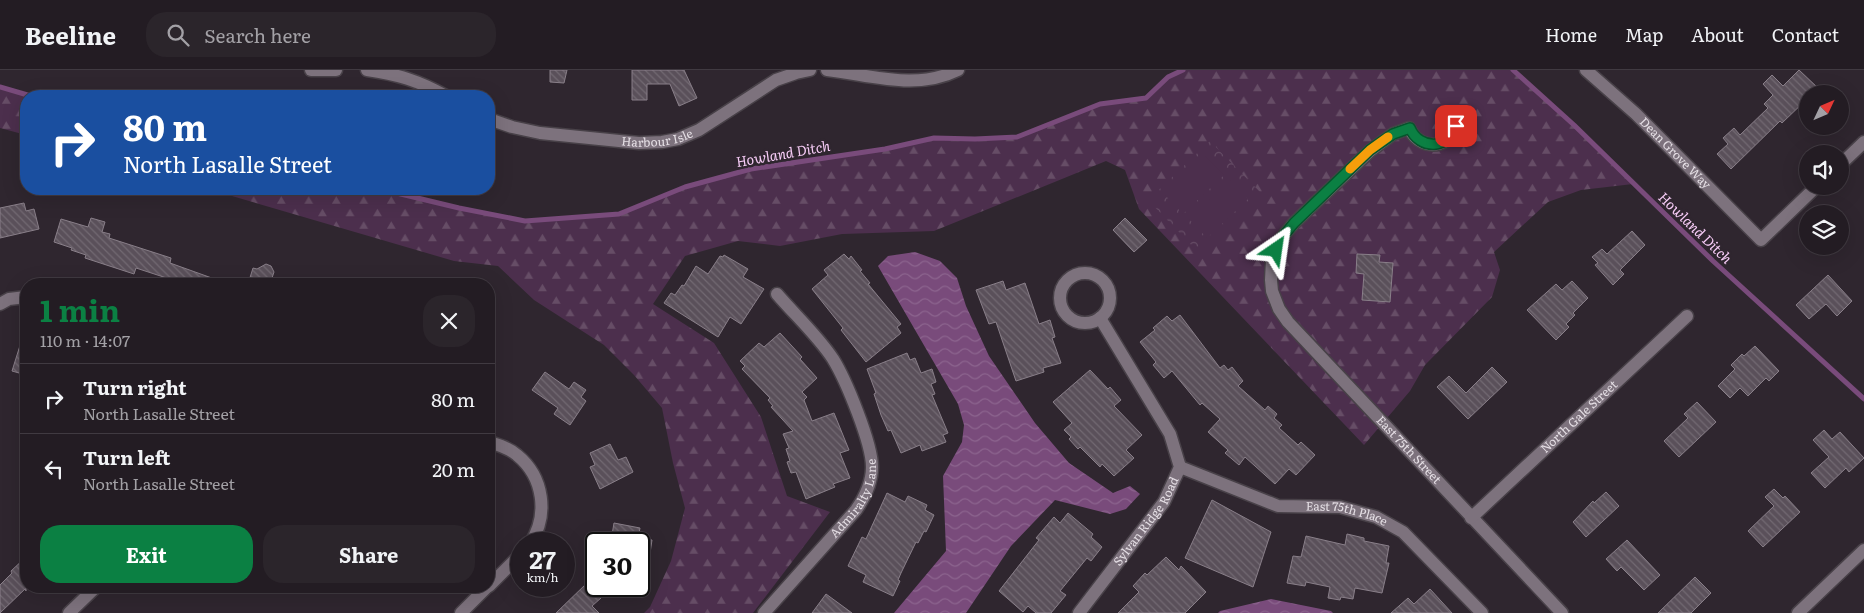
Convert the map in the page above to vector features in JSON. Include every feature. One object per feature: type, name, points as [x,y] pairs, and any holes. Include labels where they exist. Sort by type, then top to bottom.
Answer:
[{"type":"street","points":[[311,70],[336,70]]},
{"type":"street","points":[[367,70],[393,74],[421,83],[434,90]]},
{"type":"street","name":"Harbour Isle","points":[[495,121],[540,133],[639,143],[662,142],[699,130],[776,80],[810,70]]},
{"type":"street","points":[[827,70],[904,81],[933,79],[958,70]]},
{"type":"street","name":"Dean Grove Way","points":[[1586,70],[1636,114],[1761,240],[1808,195]]},
{"type":"street","name":"East 75th Street","points":[[1456,114],[1455,131],[1444,142],[1432,145],[1422,142],[1412,134],[1410,128],[1393,134],[1370,150],[1294,223],[1280,240],[1272,260],[1272,291],[1279,309],[1288,322],[1562,613]]},
{"type":"street","points":[[1849,156],[1864,142]]},
{"type":"street","points":[[1078,274],[1088,274],[1098,277],[1105,283],[1110,292],[1110,302],[1107,311],[1100,318],[1091,323],[1082,323],[1072,320],[1065,313],[1061,305],[1060,295],[1063,286],[1070,279],[1078,274]]},
{"type":"street","name":"Admiralty Lane","points":[[764,613],[856,510],[867,491],[872,468],[868,446],[839,370],[822,346],[777,294]]},
{"type":"street","points":[[0,304],[9,299],[20,298]]},
{"type":"street","name":"North Gale Street","points":[[1472,518],[1687,316]]},
{"type":"street","name":"Sylvan Ridge Road","points":[[1079,613],[1164,502],[1180,467],[1170,434],[1100,318]]},
{"type":"street","points":[[495,444],[517,454],[531,469],[540,491],[542,510],[537,532]]},
{"type":"street","name":"East 75th Place","points":[[1180,467],[1278,506],[1340,507],[1376,517],[1403,532],[1482,613]]},
{"type":"street","points":[[1798,613],[1864,550]]},
{"type":"street","points":[[495,579],[510,565]]},
{"type":"street","points":[[69,613],[90,593]]},
{"type":"street","points":[[461,613],[481,593]]},
{"type":"green space","points":[[1183,70],[1513,70],[1574,125],[1633,184],[1581,190],[1548,202],[1494,252],[1500,270],[1492,297],[1425,365],[1410,391],[1364,445],[1139,209],[1125,170],[1106,161],[934,231],[842,234],[780,246],[738,241],[685,256],[653,304],[714,343],[761,417],[787,496],[830,512],[753,613],[644,613],[650,607],[671,561],[685,508],[673,463],[662,408],[634,375],[604,345],[534,300],[498,266],[454,261],[228,195],[405,195],[525,221],[619,214],[685,187],[751,169],[885,149],[934,138],[975,139],[1017,136],[1100,104],[1146,98],[1168,77]]},
{"type":"green space","points":[[0,87],[20,93],[20,133],[0,128]]},
{"type":"green space","points":[[1210,141],[1263,195],[1201,255],[1148,200]]},
{"type":"green space","points":[[1205,156],[1224,175],[1183,214],[1165,195]]},
{"type":"green space","points":[[1230,180],[1248,199],[1207,238],[1189,219]]},
{"type":"water","points":[[915,252],[940,261],[957,278],[966,306],[989,356],[1035,423],[1069,463],[1113,493],[1130,486],[1140,494],[1126,509],[1110,514],[1055,500],[1011,546],[966,613],[894,613],[946,551],[943,476],[962,442],[964,425],[958,404],[878,266],[888,256]]},
{"type":"water","points":[[1271,599],[1331,611],[1333,613],[1218,613]]},
{"type":"building","points":[[550,70],[567,70],[564,83],[550,82]]},
{"type":"building","points":[[632,70],[684,70],[697,98],[679,106],[670,84],[647,84],[647,100],[632,100]]},
{"type":"building","points":[[1799,70],[1815,85],[1799,85],[1799,107],[1782,123],[1780,121],[1731,169],[1717,154],[1728,144],[1723,138],[1734,128],[1740,135],[1768,108],[1764,104],[1773,95],[1763,84],[1772,75],[1783,86]]},
{"type":"building","points":[[24,203],[26,211],[34,209],[39,229],[0,238],[0,208]]},
{"type":"building","points":[[91,218],[105,222],[102,232],[110,234],[109,238],[171,258],[170,263],[212,278],[167,278],[136,268],[134,274],[85,258],[86,255],[54,242],[61,219],[88,227]]},
{"type":"building","points":[[1125,218],[1147,240],[1134,252],[1113,230]]},
{"type":"building","points":[[1632,231],[1645,245],[1620,270],[1624,274],[1613,285],[1595,265],[1598,263],[1592,257],[1602,249],[1607,254]]},
{"type":"building","points":[[844,254],[849,259],[851,256],[870,283],[868,284],[901,324],[897,327],[901,333],[866,362],[841,330],[843,328],[812,289],[828,275],[824,270]]},
{"type":"building","points":[[1357,254],[1380,255],[1379,262],[1393,263],[1390,302],[1362,300],[1364,274],[1356,273]]},
{"type":"building","points":[[724,255],[748,269],[743,277],[764,289],[741,324],[730,317],[718,337],[664,303],[671,293],[675,295],[682,285],[684,286],[696,266],[708,274],[720,256],[723,257]]},
{"type":"building","points":[[266,264],[271,266],[274,272],[272,278],[250,278],[253,268],[257,269]]},
{"type":"building","points":[[1828,275],[1852,301],[1837,316],[1826,304],[1809,319],[1796,305]]},
{"type":"building","points":[[1003,281],[1006,290],[1025,283],[1039,324],[1050,320],[1055,337],[1052,338],[1061,363],[1043,368],[1044,372],[1016,381],[996,322],[989,324],[976,290]]},
{"type":"building","points":[[1572,281],[1588,298],[1573,313],[1575,315],[1566,324],[1569,327],[1556,340],[1527,310],[1556,284],[1562,290]]},
{"type":"building","points":[[1180,315],[1220,368],[1224,365],[1228,370],[1232,367],[1243,381],[1238,386],[1265,410],[1268,406],[1277,414],[1274,418],[1282,425],[1279,428],[1298,445],[1301,442],[1315,455],[1296,475],[1289,469],[1275,484],[1245,457],[1239,465],[1225,453],[1228,450],[1208,432],[1220,419],[1202,403],[1200,405],[1172,371],[1164,378],[1153,365],[1156,362],[1140,342],[1155,330],[1153,328],[1167,316],[1172,321]]},
{"type":"building","points":[[780,333],[802,357],[800,359],[817,378],[802,392],[807,397],[804,400],[812,421],[834,413],[849,450],[840,453],[850,478],[833,484],[835,487],[806,499],[796,472],[791,473],[787,462],[790,461],[786,449],[789,448],[783,434],[793,431],[771,407],[773,406],[768,400],[770,398],[742,369],[745,366],[740,361],[759,343],[764,347]]},
{"type":"building","points":[[20,346],[20,373],[12,371]]},
{"type":"building","points":[[1755,346],[1779,371],[1769,381],[1766,378],[1748,396],[1740,388],[1730,398],[1718,386],[1735,369],[1731,365],[1742,354],[1744,356]]},
{"type":"building","points":[[907,353],[910,360],[915,358],[921,373],[932,369],[936,382],[931,384],[935,394],[932,395],[948,433],[943,435],[946,442],[922,451],[920,445],[901,453],[891,430],[888,431],[881,415],[874,394],[876,393],[867,369]]},
{"type":"building","points":[[1492,367],[1507,382],[1468,419],[1437,387],[1449,376],[1466,393]]},
{"type":"building","points":[[1090,370],[1108,389],[1110,387],[1121,400],[1114,406],[1142,435],[1126,450],[1134,458],[1114,476],[1102,464],[1100,467],[1080,447],[1078,449],[1069,439],[1071,437],[1064,430],[1072,423],[1053,402]]},
{"type":"building","points":[[545,372],[569,389],[574,382],[586,390],[581,397],[586,401],[570,425],[554,414],[558,408],[532,390]]},
{"type":"building","points":[[1697,402],[1716,422],[1679,457],[1664,441],[1688,418],[1684,414]]},
{"type":"building","points":[[1824,430],[1832,439],[1840,432],[1864,458],[1849,472],[1846,468],[1825,488],[1811,473],[1829,457],[1813,440]]},
{"type":"building","points":[[610,444],[618,460],[626,457],[633,472],[600,489],[590,467],[595,465],[590,453]]},
{"type":"building","points":[[1774,489],[1783,498],[1785,496],[1800,512],[1763,547],[1748,531],[1774,506],[1765,497]]},
{"type":"building","points":[[1606,492],[1619,506],[1586,537],[1573,522],[1593,501],[1594,503]]},
{"type":"building","points":[[887,493],[905,502],[908,496],[927,505],[925,510],[934,515],[926,532],[924,531],[918,543],[916,542],[898,580],[900,581],[893,596],[863,582],[866,575],[848,566],[862,537],[866,539]]},
{"type":"building","points":[[1212,500],[1271,532],[1253,587],[1185,558]]},
{"type":"building","points":[[1068,513],[1093,534],[1091,537],[1102,547],[1091,561],[1087,558],[1060,591],[1066,595],[1051,613],[1036,613],[1028,606],[1023,612],[999,591],[1039,540],[1036,538],[1054,517],[1060,523]]},
{"type":"building","points":[[614,523],[640,528],[639,532],[612,532]]},
{"type":"building","points":[[1347,534],[1364,538],[1364,541],[1389,546],[1386,563],[1389,563],[1382,593],[1355,588],[1353,599],[1341,597],[1340,600],[1328,598],[1330,587],[1306,582],[1305,586],[1287,583],[1293,556],[1301,557],[1306,536],[1345,545]]},
{"type":"building","points":[[1627,540],[1660,575],[1644,590],[1621,567],[1617,571],[1606,559]]},
{"type":"building","points":[[1166,557],[1179,570],[1181,566],[1206,592],[1185,613],[1118,613],[1139,592],[1133,586],[1145,573],[1147,575]]},
{"type":"building","points":[[20,563],[21,593],[0,613],[0,585],[12,573],[11,571]]},
{"type":"building","points":[[1695,577],[1711,593],[1691,613],[1658,613]]},
{"type":"building","points":[[585,585],[585,597],[601,598],[592,606],[599,613],[556,613],[573,597],[575,597],[575,595]]},
{"type":"building","points":[[1430,589],[1452,613],[1391,613],[1408,598],[1414,604]]},
{"type":"building","points":[[826,594],[852,613],[812,613]]},
{"type":"waterway","name":"Howland Ditch","points":[[405,195],[525,221],[619,214],[685,187],[751,169],[885,149],[934,138],[1017,137],[1100,104],[1146,98],[1168,77],[1183,70]]},
{"type":"waterway","name":"Howland Ditch","points":[[1513,70],[1574,125],[1713,261],[1864,399]]},
{"type":"waterway","name":"Howland Ditch","points":[[0,87],[20,93]]},
{"type":"slow traffic","points":[[1350,169],[1370,150],[1388,137]]},
{"type":"route","points":[[1276,250],[1280,240],[1294,223],[1379,143],[1399,131],[1410,128],[1412,134],[1418,140],[1432,145],[1439,144],[1450,138],[1456,126]]}]
